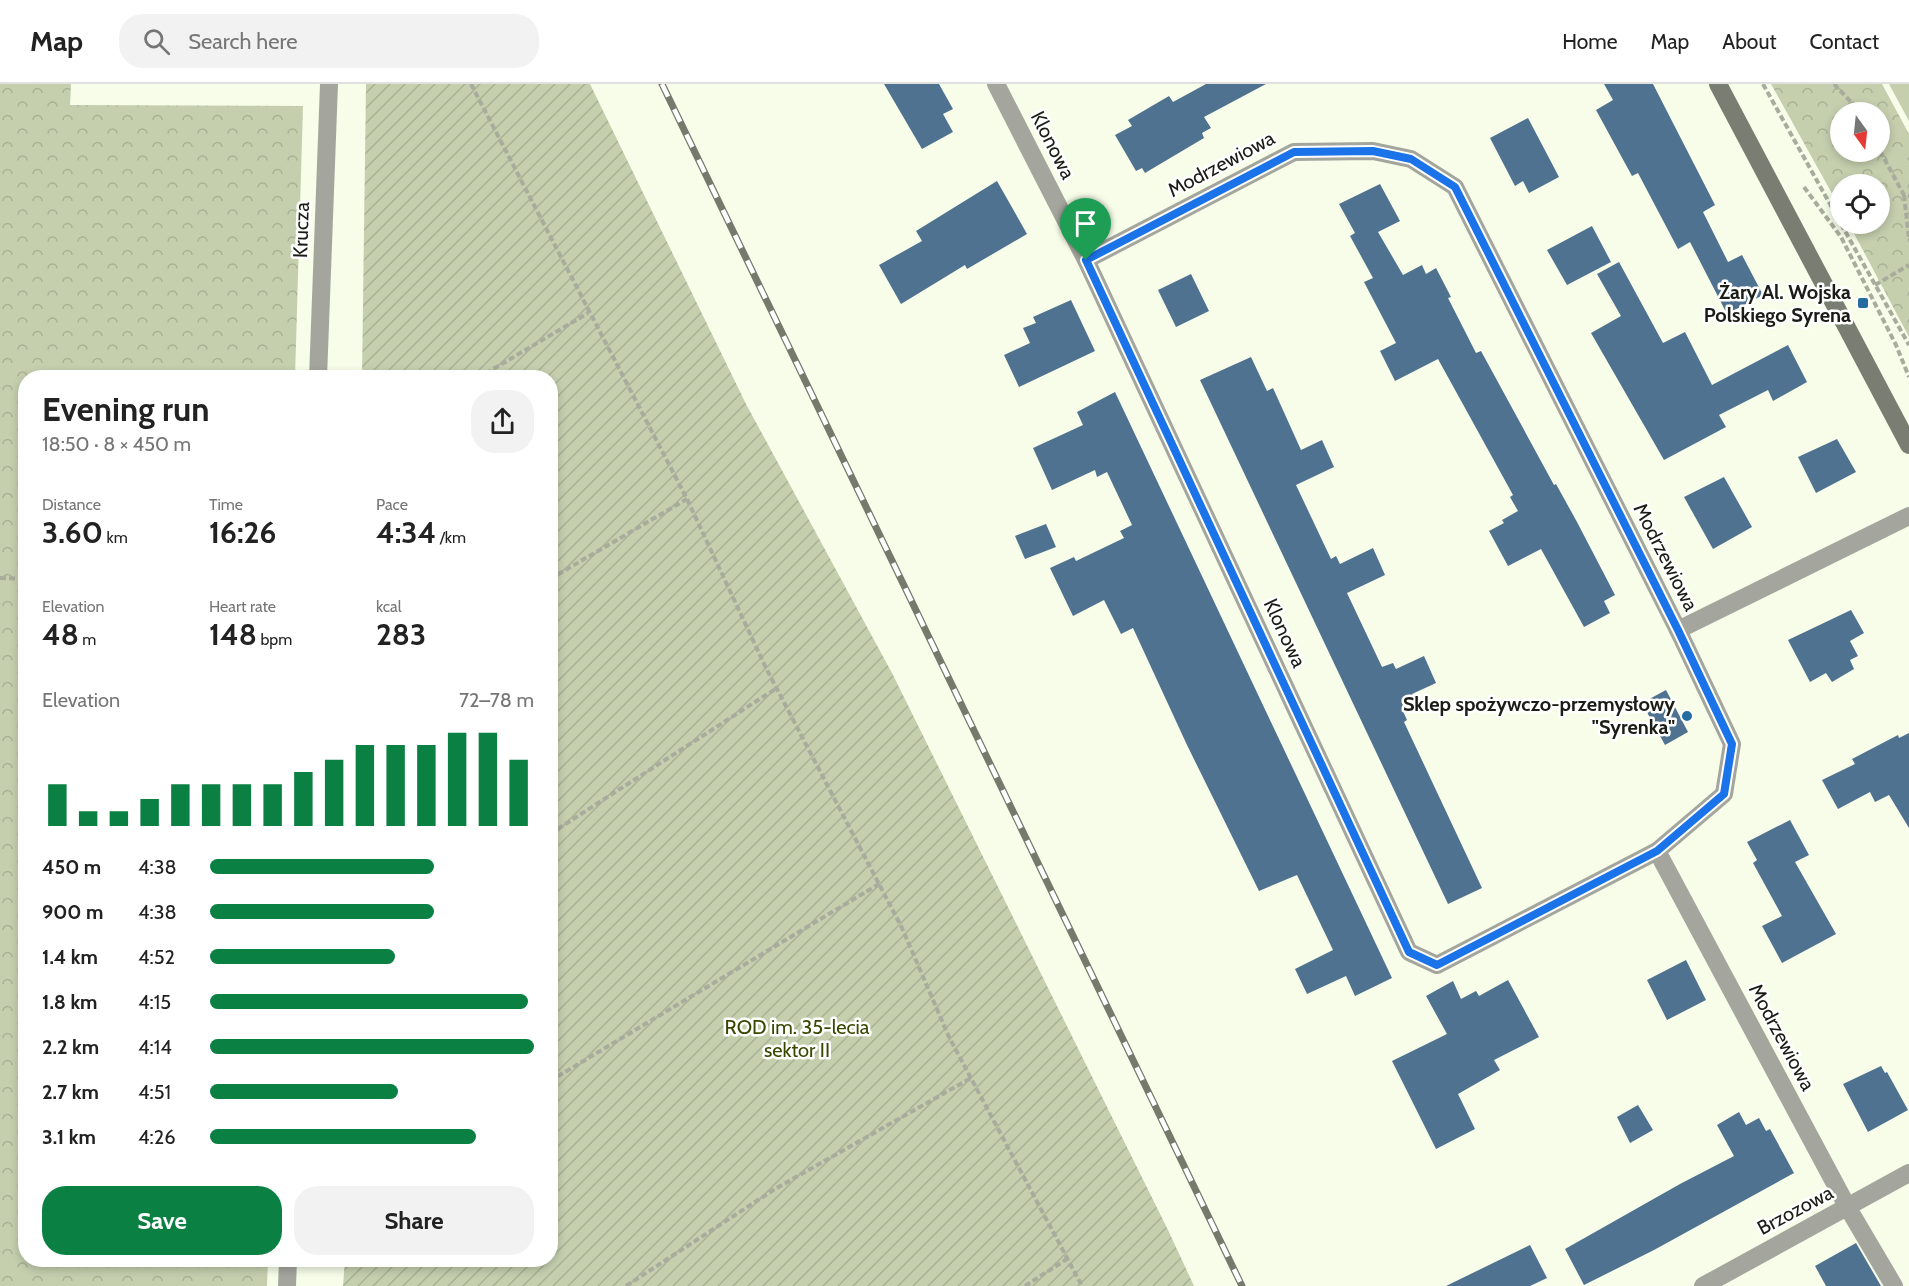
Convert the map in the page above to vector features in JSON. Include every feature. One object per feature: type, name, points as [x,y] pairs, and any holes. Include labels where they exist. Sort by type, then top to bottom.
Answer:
[{"type":"street","name":"Krucza","points":[[318,370],[329,84]]},
{"type":"street","name":"Klonowa","points":[[996,84],[1086,260],[1409,952],[1437,965],[1657,851]]},
{"type":"street","points":[[1718,84],[1909,445]]},
{"type":"street","name":"Modrzewiowa","points":[[1086,260],[1294,152],[1373,151],[1411,159],[1455,187],[1678,630],[1732,744],[1724,794],[1657,851],[1848,1208],[1894,1286]]},
{"type":"street","points":[[1678,630],[1909,516]]},
{"type":"street","name":"Brzozowa","points":[[1703,1286],[1909,1173]]},
{"type":"street","points":[[287,1286],[288,1267]]},
{"type":"path","points":[[471,84],[588,313],[687,499],[777,688],[902,928],[949,1037],[1082,1286]]},
{"type":"path","points":[[1763,84],[1830,203]]},
{"type":"path","points":[[1834,84],[1851,102]]},
{"type":"path","points":[[1887,162],[1907,196],[1909,238]]},
{"type":"path","points":[[1800,182],[1841,237],[1896,345],[1909,377]]},
{"type":"path","points":[[1847,234],[1909,345]]},
{"type":"path","points":[[1875,285],[1909,265]]},
{"type":"path","points":[[492,370],[588,313]]},
{"type":"path","points":[[558,574],[687,499]]},
{"type":"path","points":[[0,578],[18,579]]},
{"type":"path","points":[[558,829],[777,688]]},
{"type":"path","points":[[558,1076],[879,884]]},
{"type":"path","points":[[626,1286],[775,1189],[971,1078]]},
{"type":"path","points":[[1025,1286],[1067,1259]]},
{"type":"green space","points":[[0,84],[71,84],[70,105],[303,106],[295,370],[18,370],[18,1267],[268,1267],[267,1286],[0,1286]]},
{"type":"green space","name":"ROD im. 35-lecia sektor II","points":[[366,84],[590,84],[746,404],[892,673],[1194,1286],[343,1286],[344,1267],[558,1267],[558,370],[362,370]]},
{"type":"green space","points":[[1771,84],[1882,84],[1909,134],[1909,337],[1854,234],[1890,234],[1890,174],[1830,174],[1830,190]]},
{"type":"green space","points":[[1889,84],[1909,84],[1909,121]]},
{"type":"building","points":[[884,84],[939,84],[953,109],[943,114],[953,132],[922,149]]},
{"type":"building","points":[[1206,84],[1266,84],[1204,117],[1211,128],[1202,133],[1204,138],[1145,173],[1142,168],[1136,171],[1115,135],[1132,126],[1128,120],[1169,96],[1173,102]]},
{"type":"building","points":[[1604,84],[1653,84],[1715,205],[1703,212],[1728,262],[1742,255],[1763,295],[1727,314],[1690,242],[1678,249],[1638,173],[1632,176],[1596,110],[1613,100]]},
{"type":"building","points":[[1528,118],[1559,177],[1529,193],[1523,181],[1515,186],[1490,138]]},
{"type":"building","points":[[997,181],[1027,234],[967,269],[965,265],[901,304],[879,265],[922,241],[916,231]]},
{"type":"building","points":[[1380,184],[1400,221],[1378,232],[1403,275],[1422,265],[1426,274],[1436,268],[1451,297],[1448,298],[1476,353],[1481,351],[1554,485],[1556,484],[1577,522],[1615,595],[1604,601],[1610,613],[1584,627],[1541,549],[1508,566],[1489,531],[1504,523],[1502,520],[1518,511],[1510,497],[1513,495],[1438,359],[1395,381],[1380,351],[1396,343],[1364,282],[1373,278],[1350,236],[1355,233],[1339,204]]},
{"type":"building","points":[[1592,226],[1611,262],[1567,285],[1547,250]]},
{"type":"building","points":[[1619,262],[1663,343],[1685,332],[1712,385],[1788,345],[1807,382],[1773,401],[1768,390],[1719,415],[1726,427],[1664,460],[1591,333],[1621,316],[1597,274]]},
{"type":"building","points":[[1191,274],[1209,311],[1176,327],[1158,290]]},
{"type":"building","points":[[1071,300],[1095,351],[1019,387],[1004,355],[1030,343],[1023,328],[1036,323],[1033,317]]},
{"type":"building","points":[[1251,357],[1267,391],[1273,388],[1301,450],[1322,440],[1334,467],[1296,485],[1331,559],[1336,556],[1340,564],[1373,548],[1385,575],[1347,593],[1382,667],[1393,663],[1396,669],[1424,656],[1436,683],[1412,694],[1416,703],[1402,709],[1407,720],[1404,722],[1482,888],[1448,904],[1200,380]]},
{"type":"building","points":[[1115,392],[1392,978],[1355,996],[1346,976],[1307,994],[1295,969],[1333,950],[1297,875],[1259,891],[1187,745],[1133,628],[1121,634],[1104,600],[1073,616],[1050,568],[1074,557],[1076,561],[1124,538],[1120,531],[1132,525],[1107,472],[1097,477],[1095,470],[1052,490],[1033,448],[1083,425],[1077,412]]},
{"type":"building","points":[[1837,439],[1856,472],[1816,493],[1798,457]]},
{"type":"building","points":[[1724,477],[1752,527],[1713,549],[1684,497]]},
{"type":"building","points":[[1046,524],[1056,547],[1025,559],[1015,536]]},
{"type":"building","points":[[1851,610],[1864,633],[1850,641],[1858,656],[1850,660],[1854,669],[1832,682],[1826,673],[1810,682],[1788,640]]},
{"type":"building","points":[[1666,690],[1688,732],[1665,745],[1642,703]]},
{"type":"building","points":[[1909,733],[1909,828],[1889,795],[1875,802],[1870,792],[1838,809],[1822,780],[1855,764],[1852,759],[1898,735],[1899,738]]},
{"type":"building","points":[[1790,820],[1809,855],[1795,862],[1836,934],[1782,963],[1762,926],[1782,916],[1753,863],[1757,860],[1747,842]]},
{"type":"building","points":[[1686,960],[1706,1000],[1667,1020],[1647,980]]},
{"type":"building","points":[[1508,980],[1539,1037],[1494,1060],[1500,1070],[1458,1094],[1475,1129],[1436,1149],[1392,1061],[1447,1034],[1426,996],[1453,981],[1461,999],[1476,991],[1479,996]]},
{"type":"building","points":[[1881,1066],[1885,1073],[1887,1072],[1908,1110],[1868,1132],[1843,1084]]},
{"type":"building","points":[[1638,1105],[1653,1130],[1630,1143],[1617,1117]]},
{"type":"building","points":[[1739,1112],[1746,1125],[1759,1118],[1766,1131],[1770,1129],[1794,1173],[1654,1250],[1584,1285],[1565,1249],[1734,1156],[1717,1125]]},
{"type":"building","points":[[1856,1243],[1881,1286],[1826,1286],[1815,1266]]},
{"type":"building","points":[[1530,1245],[1547,1278],[1530,1286],[1446,1286]]},
{"type":"railway","points":[[662,84],[1242,1286]]},
{"type":"place","name":"Żary Al. Wojska Polskiego Syrena","points":[[1863,303]]},
{"type":"place","name":"Sklep spożywczo-przemysłowy \"Syrenka\"","points":[[1687,716]]},
{"type":"route","points":[[1373,151],[1411,159],[1455,187],[1678,630],[1732,744],[1724,794],[1657,851],[1437,965],[1409,952],[1086,260],[1294,152],[1373,151]]}]
